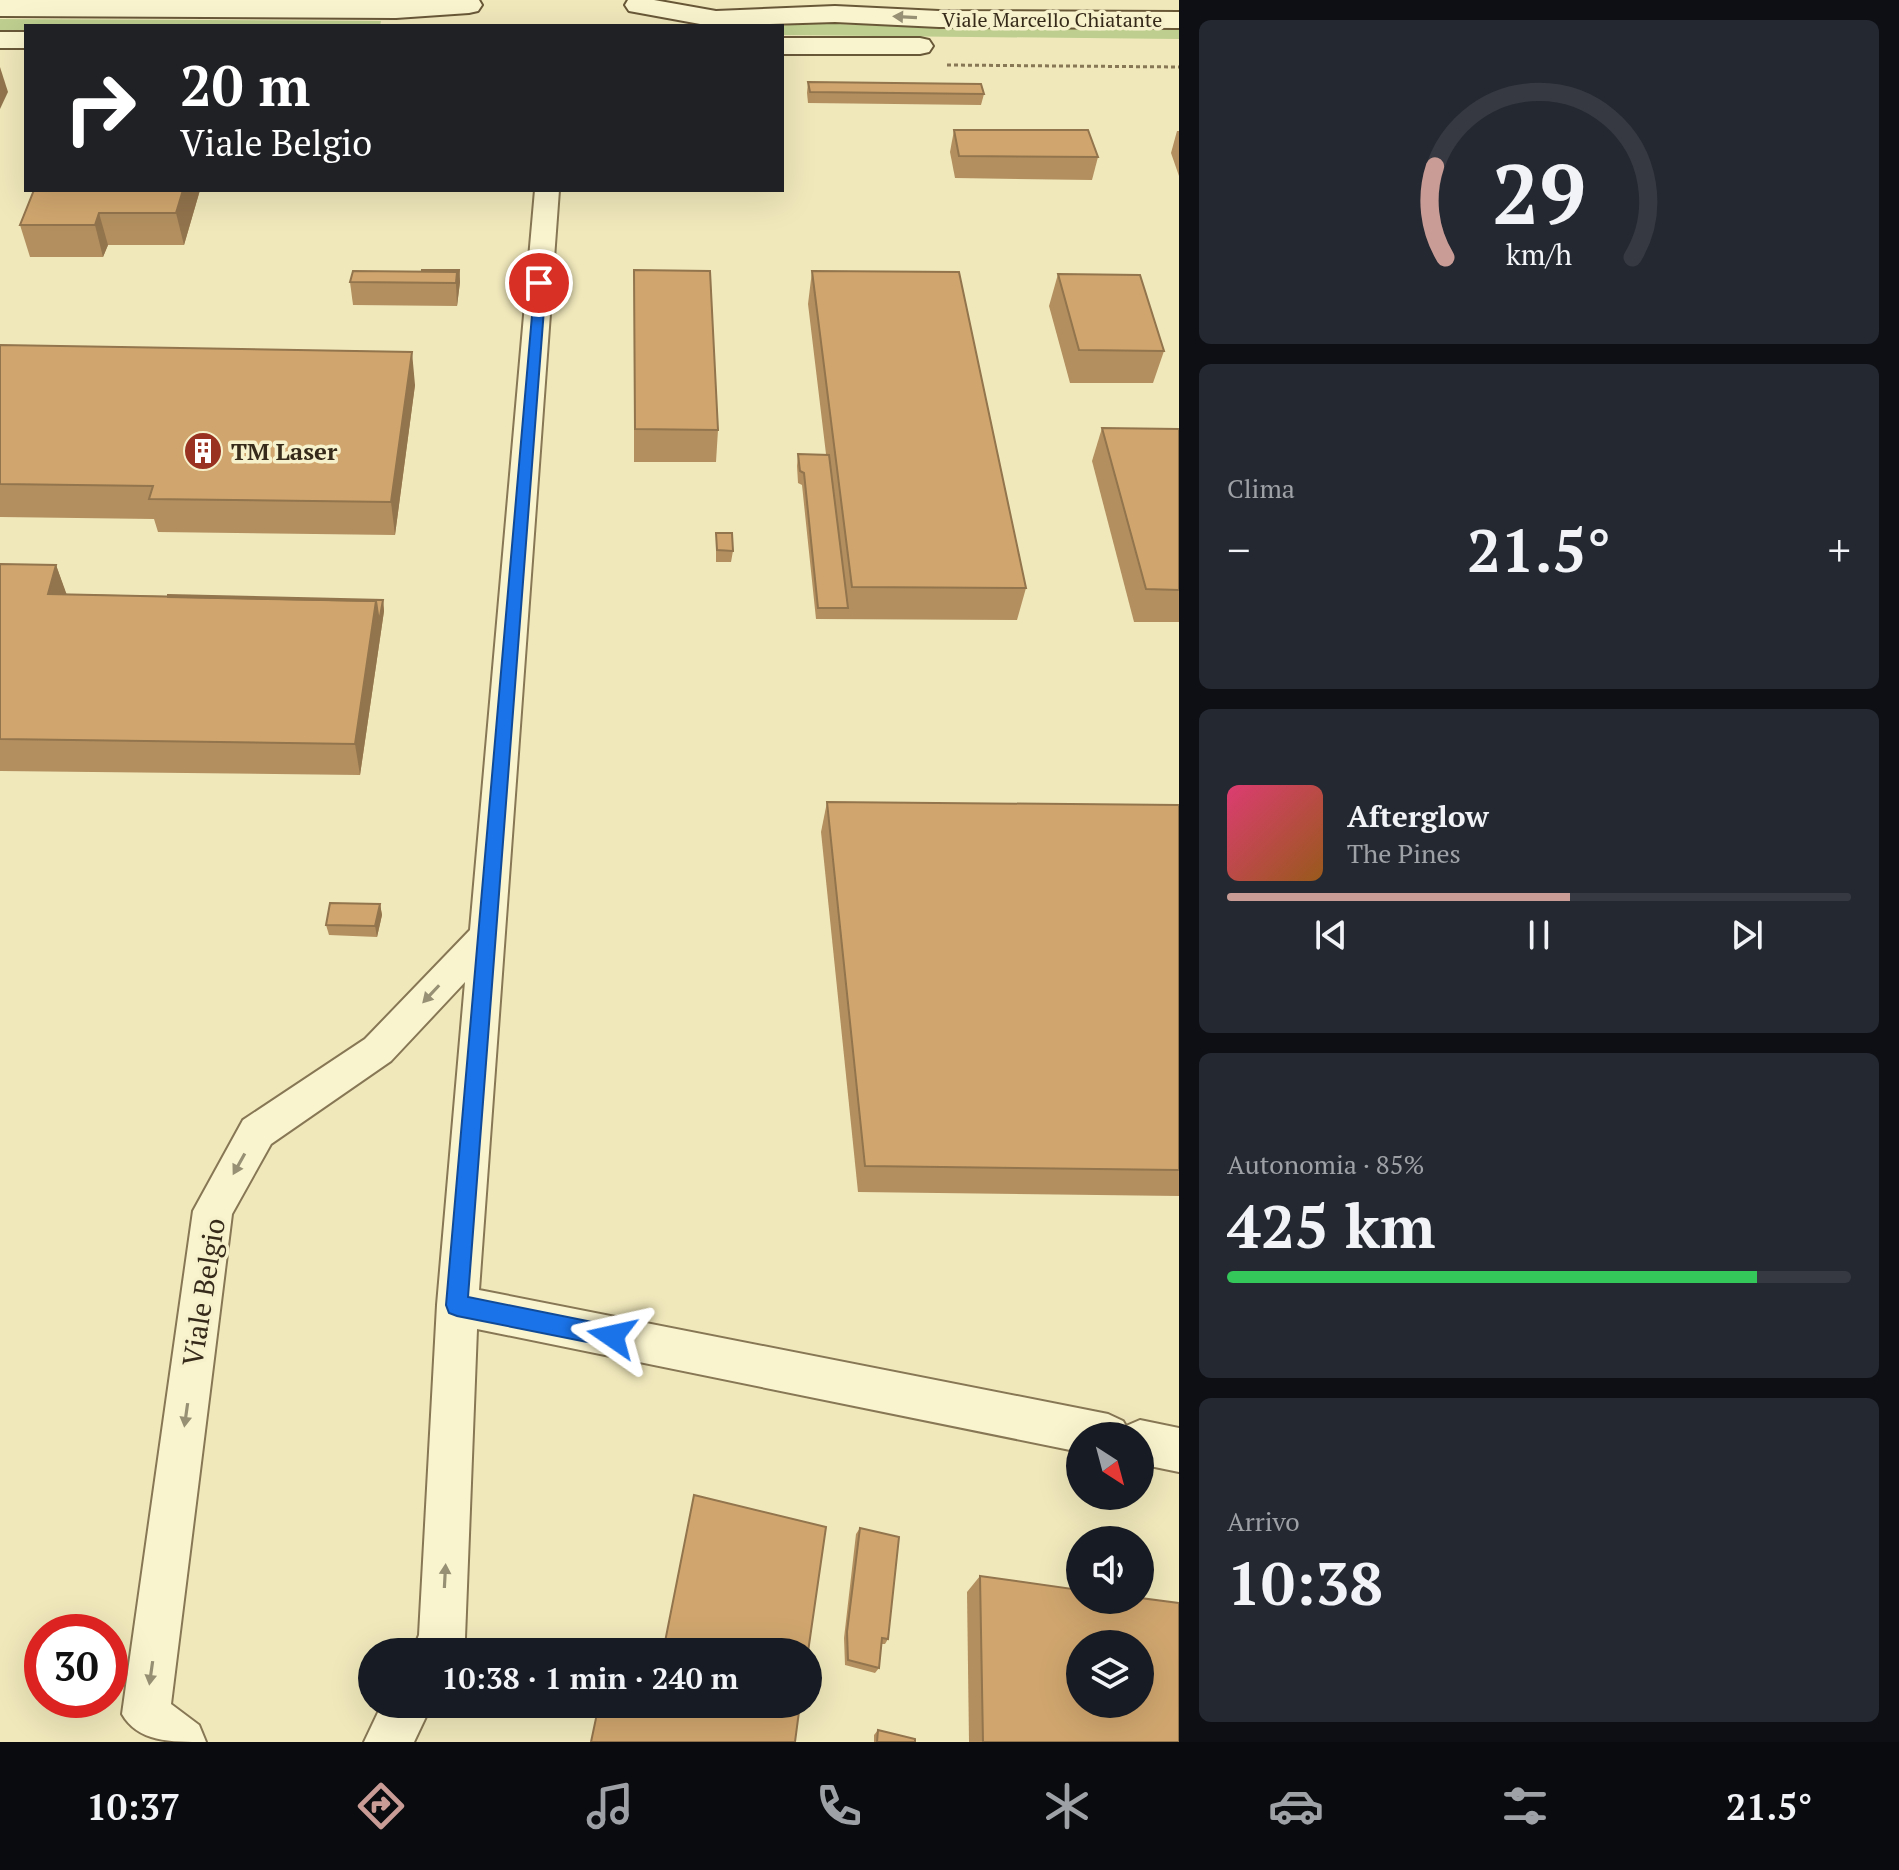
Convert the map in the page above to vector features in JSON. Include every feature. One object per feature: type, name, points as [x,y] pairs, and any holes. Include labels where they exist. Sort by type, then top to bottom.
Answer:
[{"type":"street","points":[[96,0],[136,9]]},
{"type":"street","points":[[0,8],[469,10]]},
{"type":"street","name":"Viale Marcello Chiatante","points":[[638,10],[716,19],[835,14],[939,19],[1179,20]]},
{"type":"street","points":[[0,40],[24,40]]},
{"type":"street","name":"Viale Marcello Chiatante","points":[[784,46],[941,56]]},
{"type":"street","points":[[442,1638],[457,1305],[547,192]]},
{"type":"street","name":"Viale Belgio","points":[[182,1742],[146,1714],[213,1211],[257,1132],[378,1050],[485,937]]},
{"type":"street","points":[[457,1305],[1066,1428]]},
{"type":"street","points":[[1154,1445],[1179,1450]]},
{"type":"street","points":[[388,1742],[401,1718]]},
{"type":"path","points":[[941,56],[1179,67]]},
{"type":"green space","points":[[0,19],[381,21],[380,24],[24,24],[24,30],[0,30]]},
{"type":"green space","points":[[810,23],[946,28],[1179,27],[1179,39],[784,35],[784,26]]},
{"type":"building","points":[[808,82],[981,84],[984,94],[810,92]]},
{"type":"building","points":[[954,130],[1088,130],[1098,157],[959,156]]},
{"type":"building","points":[[33,192],[182,192],[176,213],[99,213],[95,225],[20,225]]},
{"type":"building","points":[[422,270],[459,270],[458,283],[457,272]]},
{"type":"building","points":[[634,270],[710,271],[718,430],[635,429]]},
{"type":"building","points":[[353,271],[457,272],[456,283],[350,282]]},
{"type":"building","points":[[812,271],[959,272],[1026,588],[852,587]]},
{"type":"building","points":[[1058,274],[1140,275],[1164,351],[1079,350]]},
{"type":"building","name":"TM Laser","points":[[0,345],[412,352],[391,502],[149,499],[153,486],[0,484]]},
{"type":"building","points":[[1102,428],[1179,429],[1179,590],[1146,589]]},
{"type":"building","points":[[798,454],[829,455],[848,608],[818,608],[804,473],[800,471]]},
{"type":"building","points":[[716,533],[732,533],[733,551],[717,550]]},
{"type":"building","points":[[0,564],[56,565],[48,594],[376,601],[355,744],[0,739]]},
{"type":"building","points":[[168,595],[383,600],[379,622],[376,601]]},
{"type":"building","points":[[827,802],[1179,805],[1179,1170],[865,1166]]},
{"type":"building","points":[[330,903],[380,904],[375,926],[326,925]]},
{"type":"building","points":[[694,1495],[826,1527],[810,1638],[666,1638]]},
{"type":"building","points":[[860,1528],[899,1537],[888,1639],[882,1638],[879,1668],[848,1660],[847,1632]]},
{"type":"building","points":[[980,1576],[1066,1588],[1066,1614],[1154,1614],[1154,1600],[1179,1603],[1179,1742],[983,1742]]},
{"type":"building","points":[[596,1718],[798,1718],[795,1742],[591,1742]]},
{"type":"building","points":[[878,1730],[915,1739],[915,1742],[877,1742]]},
{"type":"place","name":"TM Laser","points":[[203,451]]},
{"type":"route","points":[[539,283],[457,1305],[612,1336]]}]
